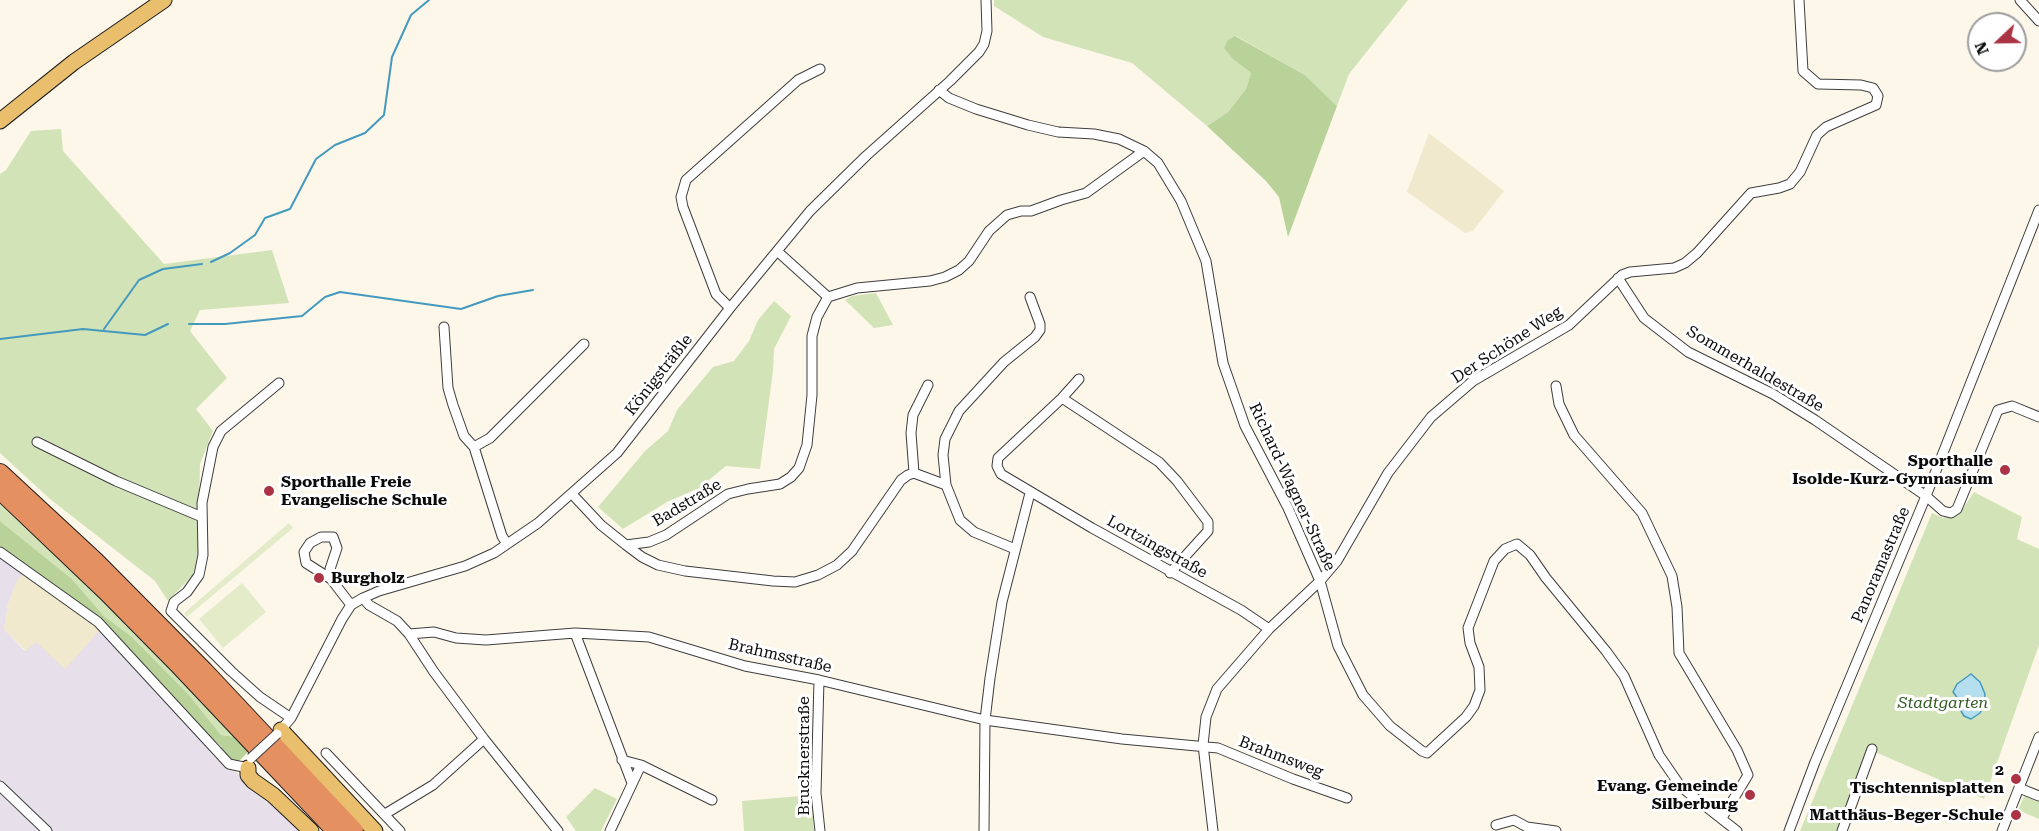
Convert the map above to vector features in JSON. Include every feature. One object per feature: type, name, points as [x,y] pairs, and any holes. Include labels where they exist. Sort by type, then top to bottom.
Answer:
[{"type":"highway","points":[[4,485],[336,831]]},
{"type":"highway","points":[[4,485],[94,561],[204,671],[354,831]]},
{"type":"main road","points":[[0,121],[99,43],[164,0]]},
{"type":"main road","points":[[283,727],[375,831]]},
{"type":"main road","points":[[250,763],[248,775],[253,781],[273,795],[311,831]]},
{"type":"street","name":"Königsträßle","points":[[250,763],[283,727],[351,605],[363,598],[481,560],[538,523],[617,453],[730,308],[810,211],[979,52],[984,45],[987,31],[986,0]]},
{"type":"street","name":"Der Schöne Weg","points":[[1213,831],[1203,745],[1206,717],[1217,689],[1269,629],[1320,580],[1336,561],[1388,473],[1431,417],[1473,381],[1569,325],[1618,278],[1630,272],[1674,268],[1685,263],[1697,253],[1750,193],[1790,184],[1800,172],[1817,135],[1826,127],[1876,105],[1878,96],[1873,88],[1818,84],[1803,71],[1799,0]]},
{"type":"street","points":[[2020,0],[2039,21]]},
{"type":"street","points":[[730,308],[716,294],[682,207],[681,197],[686,180],[798,80],[820,69]]},
{"type":"street","name":"Richard-Wagner-Straße","points":[[939,90],[949,98],[987,112],[1058,132],[1094,134],[1119,139],[1143,151],[1158,163],[1182,201],[1206,261],[1211,302],[1223,363],[1245,426],[1288,508],[1320,580],[1338,646],[1363,695],[1390,726],[1427,753],[1466,717],[1474,706],[1480,690],[1479,667],[1470,643],[1468,628],[1494,561],[1505,549],[1517,544],[1530,555],[1624,676],[1659,755],[1681,787],[1722,818]]},
{"type":"street","points":[[777,251],[828,297],[857,288],[930,281],[945,277],[959,270],[969,261],[989,231],[1007,215],[1031,211],[1086,194],[1143,151]]},
{"type":"street","name":"Panoramastraße","points":[[1790,831],[1815,762],[1926,496],[2039,210]]},
{"type":"street","name":"Sommerhaldestraße","points":[[1618,278],[1644,318],[1688,352],[1773,394],[1815,420],[1926,496],[1943,511],[1951,513],[1957,509],[1998,410],[2012,406],[2039,417]]},
{"type":"street","name":"Badstraße","points":[[626,545],[649,542],[666,535],[728,494],[780,484],[799,468],[807,445],[812,395],[812,336],[817,317],[828,297]]},
{"type":"street","points":[[1015,549],[974,532],[960,520],[946,485],[942,455],[945,439],[959,411],[1004,362],[1035,337],[1040,330],[1030,297]]},
{"type":"street","points":[[444,327],[450,396],[464,436],[474,447],[502,536],[507,544]]},
{"type":"street","points":[[474,447],[490,438],[584,344]]},
{"type":"street","points":[[1079,379],[1062,398],[1159,462],[1177,481],[1208,522],[1208,531],[1170,573]]},
{"type":"street","points":[[279,383],[221,431],[213,447],[202,503],[203,555],[199,575],[186,592],[174,602],[171,611],[260,697],[283,727]]},
{"type":"street","points":[[914,473],[911,433],[913,415],[928,385]]},
{"type":"street","points":[[1556,386],[1559,404],[1574,435],[1642,513],[1672,576],[1677,607],[1679,653],[1737,750],[1748,775],[1722,818],[1737,831]]},
{"type":"street","name":"Lortzingstraße","points":[[1062,398],[998,458],[997,466],[1001,474],[1030,493],[1240,610],[1269,629]]},
{"type":"street","points":[[37,442],[116,481],[202,517]]},
{"type":"street","points":[[572,494],[601,525],[642,557],[658,565],[685,571],[795,582],[809,579],[837,565],[852,551],[901,480],[914,473],[946,485]]},
{"type":"street","points":[[984,831],[985,720],[1000,614],[1030,493]]},
{"type":"street","points":[[331,579],[330,569],[337,548],[333,537],[321,537],[310,543],[304,552],[306,563],[331,579],[351,605]]},
{"type":"street","points":[[0,552],[98,622],[229,764],[250,763]]},
{"type":"street","points":[[363,598],[369,605],[397,621],[409,634],[484,739],[558,831]]},
{"type":"street","name":"Brahmsstraße","points":[[409,634],[434,632],[456,638],[486,640],[575,633],[649,637],[745,666],[819,680],[985,720],[1122,739],[1203,745]]},
{"type":"street","points":[[575,633],[632,783]]},
{"type":"street","name":"Brucknerstraße","points":[[819,680],[816,793],[820,831]]},
{"type":"street","points":[[2002,831],[2039,737]]},
{"type":"street","points":[[385,814],[433,785],[484,739]]},
{"type":"street","name":"Brahmsweg","points":[[1203,745],[1218,748],[1347,798]]},
{"type":"street","points":[[1842,831],[1872,748]]},
{"type":"street","points":[[326,753],[400,831]]},
{"type":"street","points":[[622,760],[641,765],[712,800]]},
{"type":"street","points":[[610,831],[641,765]]},
{"type":"street","points":[[0,786],[47,831]]},
{"type":"street","points":[[2019,788],[2039,796]]},
{"type":"street","points":[[1496,825],[1514,820],[1527,827],[1556,831]]},
{"type":"shaded area","points":[[1429,133],[1504,191],[1473,231],[1465,233],[1407,192]]},
{"type":"shaded area","points":[[0,556],[24,573],[16,583],[8,605],[4,629],[25,651],[36,642],[100,630],[185,721],[214,757],[227,768],[237,772],[247,788],[282,812],[302,831],[0,831]]},
{"type":"shaded area","points":[[24,573],[100,630],[65,669],[36,642],[26,651],[4,629],[8,605],[16,582]]},
{"type":"green space","points":[[994,0],[1408,0],[1349,74],[1337,106],[1305,75],[1236,36],[1234,60],[1251,73],[1246,89],[1228,112],[1207,126],[1132,63],[1043,37],[994,6]]},
{"type":"green space","points":[[1235,36],[1305,75],[1337,106],[1288,237],[1279,197],[1266,181],[1207,126],[1228,112],[1246,89],[1251,73],[1234,60],[1224,48],[1228,40]]},
{"type":"green space","points":[[61,129],[63,151],[164,264],[272,250],[289,303],[200,310],[190,331],[227,378],[196,409],[213,431],[200,464],[198,561],[192,576],[168,601],[155,581],[50,499],[0,453],[0,174],[6,170],[31,131]]},
{"type":"green space","points":[[876,293],[893,325],[874,328],[845,300],[852,296]]},
{"type":"green space","points":[[774,301],[791,316],[774,349],[760,469],[726,466],[699,488],[667,502],[623,529],[598,507],[645,451],[668,431],[677,410],[713,367],[734,361],[749,341],[758,320]]},
{"type":"green space","name":"Stadtgarten","points":[[1974,492],[2022,517],[2017,539],[2039,549],[2039,645],[1984,799],[1868,749],[1838,831],[1800,831],[1932,513],[1943,518],[1962,510]]},
{"type":"green space","points":[[0,504],[101,599],[237,737],[221,735],[189,695],[131,636],[104,616],[72,579],[0,521]]},
{"type":"green space","points":[[0,521],[72,579],[104,616],[131,636],[189,695],[221,735],[237,737],[249,751],[238,762],[234,762],[97,617],[0,546]]},
{"type":"green space","points":[[289,523],[293,528],[187,617],[184,613]]},
{"type":"green space","points":[[242,583],[266,612],[223,648],[199,619]]},
{"type":"green space","points":[[595,788],[617,799],[601,831],[576,831],[566,817]]},
{"type":"green space","points":[[2026,792],[2039,798],[2039,819],[2018,810]]},
{"type":"green space","points":[[812,795],[814,831],[744,831],[742,801]]},
{"type":"water","points":[[1971,674],[1980,682],[1985,694],[1984,705],[1980,713],[1971,719],[1964,716],[1961,711],[1962,704],[1953,692],[1957,684]]},
{"type":"waterway","points":[[211,262],[230,253],[255,235],[265,218],[290,209],[316,159],[335,145],[365,133],[384,115],[392,57],[411,15],[429,0]]},
{"type":"waterway","points":[[104,329],[139,280],[163,269],[202,264]]},
{"type":"waterway","points":[[189,324],[225,324],[302,316],[325,297],[340,292],[461,309],[498,296],[533,290]]},
{"type":"waterway","points":[[0,339],[83,329],[145,335],[168,324]]},
{"type":"place","name":"Sporthalle Isolde-Kurz-Gymnasium","points":[[2005,470]]},
{"type":"place","name":"Sporthalle Freie Evangelische Schule","points":[[269,491]]},
{"type":"place","name":"Burgholz","points":[[319,578]]},
{"type":"place","name":"2 Tischtennisplatten","points":[[2016,779]]},
{"type":"place","name":"Evang. Gemeinde Silberburg","points":[[1750,795]]},
{"type":"place","name":"Matthäus-Beger-Schule","points":[[2016,815]]}]
